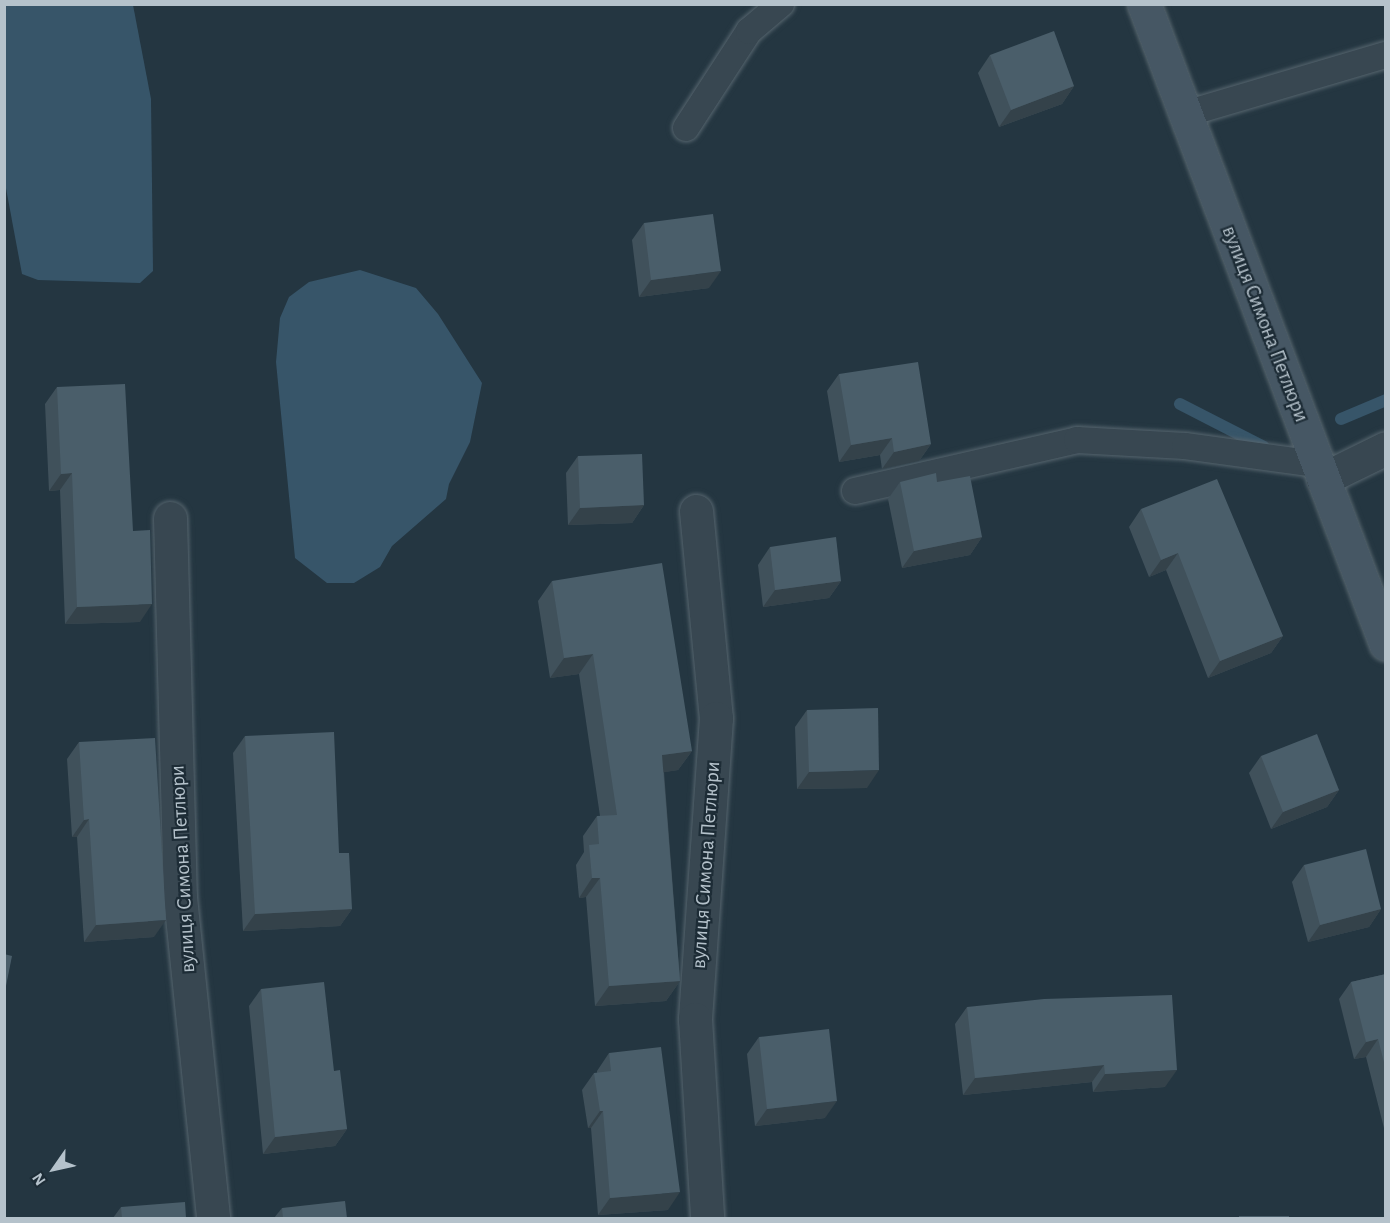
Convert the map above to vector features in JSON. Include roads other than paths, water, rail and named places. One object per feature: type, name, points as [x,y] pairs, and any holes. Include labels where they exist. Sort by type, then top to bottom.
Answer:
[{"type":"main road","name":"вулиця Симона Петлюри","points":[[1144,4],[1386,644]]},
{"type":"street","points":[[1320,471],[1386,448]]},
{"type":"street","name":"вулиця Симона Петлюри","points":[[696,511],[716,718],[694,1018],[707,1218]]},
{"type":"street","name":"вулиця Симона Петлюри","points":[[170,518],[180,897],[213,1218]]},
{"type":"lane","points":[[686,128],[749,31],[781,4]]},
{"type":"lane","points":[[1185,114],[1386,55]]},
{"type":"lane","points":[[855,491],[1077,440],[1185,446],[1320,471]]},
{"type":"water","points":[[4,5],[133,5],[151,99],[153,271],[140,283],[38,280],[22,274],[5,183]]},
{"type":"water","points":[[360,270],[416,288],[438,314],[482,383],[470,442],[449,484],[446,499],[392,546],[380,567],[354,583],[327,583],[295,558],[276,362],[280,318],[289,297],[309,282]]},
{"type":"waterway","points":[[1341,419],[1386,400]]},
{"type":"waterway","points":[[1180,404],[1264,447]]}]
